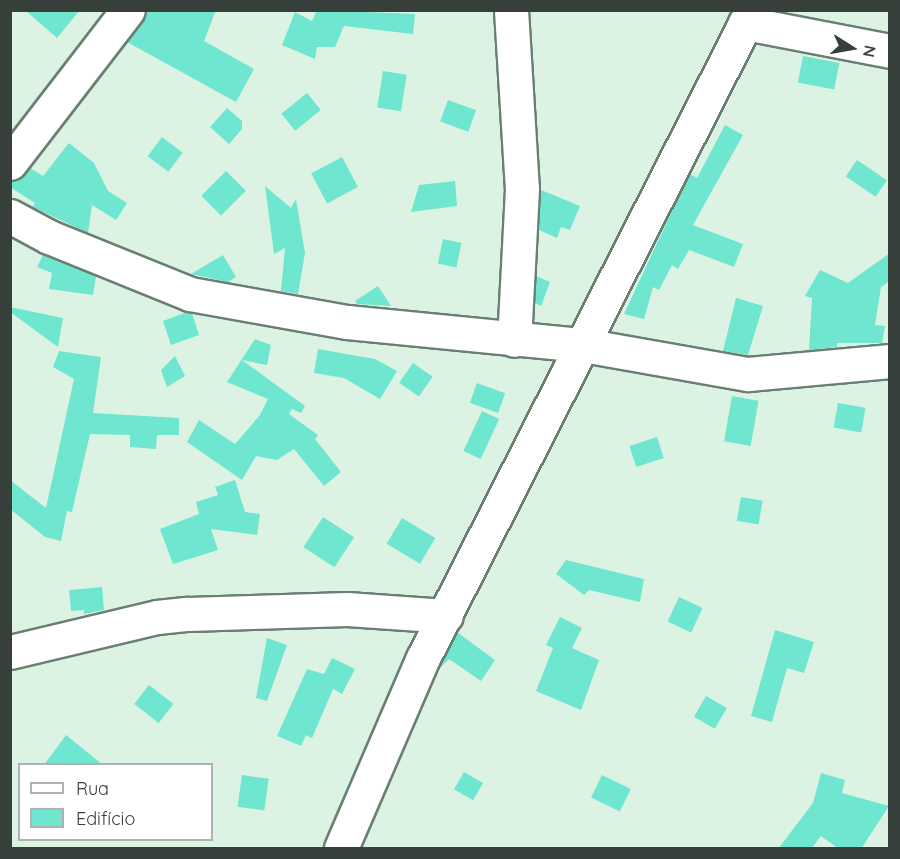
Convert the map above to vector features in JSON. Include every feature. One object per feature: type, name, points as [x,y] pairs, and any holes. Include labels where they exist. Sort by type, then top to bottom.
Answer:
[{"type":"street","points":[[10,163],[128,10]]},
{"type":"street","points":[[511,10],[522,189],[514,340]]},
{"type":"street","points":[[341,849],[423,658],[749,17],[890,51]]},
{"type":"street","points":[[10,216],[49,237],[190,294],[347,322],[583,345],[748,374],[890,362]]},
{"type":"street","points":[[10,652],[157,617],[188,614],[347,609],[446,616]]},
{"type":"building","points":[[25,10],[80,10],[57,38]]},
{"type":"building","points":[[146,10],[216,10],[204,41],[254,69],[236,102],[127,42]]},
{"type":"building","points":[[317,10],[415,14],[413,34],[344,26],[335,47],[317,47],[315,59],[282,45],[295,12],[312,21]]},
{"type":"building","points":[[803,56],[839,63],[834,90],[798,83]]},
{"type":"building","points":[[383,71],[407,75],[401,111],[377,108]]},
{"type":"building","points":[[307,93],[321,110],[295,131],[281,114]]},
{"type":"building","points":[[448,100],[476,110],[468,132],[440,122]]},
{"type":"building","points":[[227,108],[242,121],[242,129],[229,144],[210,127]]},
{"type":"building","points":[[725,125],[743,135],[693,225],[743,244],[734,267],[689,250],[678,269],[672,265],[659,290],[653,287],[644,319],[624,314],[685,183],[690,174],[697,178]]},
{"type":"building","points":[[162,137],[183,153],[168,172],[148,156]]},
{"type":"building","points":[[69,143],[94,163],[108,191],[127,203],[116,220],[92,205],[88,233],[33,207],[35,203],[10,187],[10,181],[30,168],[43,176]]},
{"type":"building","points":[[342,157],[358,187],[327,203],[311,173]]},
{"type":"building","points":[[857,160],[887,180],[876,197],[846,177]]},
{"type":"building","points":[[226,171],[246,191],[221,216],[201,196]]},
{"type":"building","points":[[455,181],[457,206],[411,212],[419,185]]},
{"type":"building","points":[[265,186],[291,208],[296,199],[305,253],[298,294],[281,291],[285,248],[274,254]]},
{"type":"building","points":[[541,190],[580,206],[570,230],[561,227],[557,238],[539,230]]},
{"type":"building","points":[[443,239],[462,243],[456,267],[438,263]]},
{"type":"building","points":[[890,253],[890,281],[881,287],[875,325],[885,326],[882,343],[837,343],[837,347],[809,350],[812,298],[805,296],[820,270],[848,283]]},
{"type":"building","points":[[43,255],[96,276],[93,295],[49,289],[52,273],[37,267]]},
{"type":"building","points":[[223,255],[236,277],[228,282],[191,274]]},
{"type":"building","points":[[536,276],[550,282],[541,306],[535,303]]},
{"type":"building","points":[[378,286],[391,306],[357,304],[355,301]]},
{"type":"building","points":[[736,298],[763,306],[748,355],[723,351]]},
{"type":"building","points":[[10,307],[63,318],[58,347],[10,312]]},
{"type":"building","points":[[187,312],[192,313],[199,335],[171,345],[163,321]]},
{"type":"building","points":[[255,339],[271,345],[267,365],[242,360],[305,406],[301,413],[292,409],[289,414],[318,435],[315,439],[341,472],[324,486],[294,449],[277,460],[256,456],[242,480],[187,442],[199,420],[235,444],[260,415],[268,399],[227,382]]},
{"type":"building","points":[[318,349],[375,359],[397,371],[380,399],[344,378],[314,373]]},
{"type":"building","points":[[59,351],[101,357],[93,413],[179,418],[179,435],[157,435],[156,449],[130,447],[130,435],[90,434],[72,512],[67,511],[61,541],[45,537],[10,509],[10,480],[46,508],[74,379],[53,367]]},
{"type":"building","points":[[175,356],[185,376],[167,387],[161,370]]},
{"type":"building","points":[[413,363],[433,377],[419,396],[399,383]]},
{"type":"building","points":[[477,383],[505,393],[498,413],[470,403]]},
{"type":"building","points":[[732,396],[759,401],[751,446],[724,441]]},
{"type":"building","points":[[838,403],[866,408],[861,432],[834,428]]},
{"type":"building","points":[[482,411],[499,419],[481,459],[463,451]]},
{"type":"building","points":[[657,437],[664,458],[636,467],[629,446]]},
{"type":"building","points":[[235,480],[245,512],[260,514],[257,535],[211,529],[218,550],[173,564],[160,529],[199,514],[196,502],[218,495],[215,487]]},
{"type":"building","points":[[741,497],[763,501],[758,524],[737,521]]},
{"type":"building","points":[[323,517],[354,537],[334,567],[303,547]]},
{"type":"building","points":[[402,518],[435,538],[420,564],[387,544]]},
{"type":"building","points":[[566,560],[644,579],[640,602],[589,590],[584,595],[556,574]]},
{"type":"building","points":[[102,587],[104,610],[84,614],[84,610],[71,611],[69,590]]},
{"type":"building","points":[[679,597],[703,608],[691,632],[668,621]]},
{"type":"building","points":[[560,617],[582,628],[572,648],[599,660],[581,710],[536,691],[553,648],[546,645]]},
{"type":"building","points":[[775,630],[814,642],[804,673],[787,668],[772,722],[751,716]]},
{"type":"building","points":[[457,632],[495,660],[481,681],[449,659],[438,670]]},
{"type":"building","points":[[267,638],[287,645],[267,701],[256,698]]},
{"type":"building","points":[[332,658],[355,669],[342,694],[333,689],[312,738],[306,735],[301,746],[277,736],[307,669],[324,674]]},
{"type":"building","points":[[149,685],[173,704],[159,723],[134,704]]},
{"type":"building","points":[[706,696],[727,708],[715,729],[694,717]]},
{"type":"building","points":[[66,735],[101,763],[45,763]]},
{"type":"building","points":[[464,772],[483,783],[473,800],[454,789]]},
{"type":"building","points":[[821,773],[845,780],[842,793],[889,806],[861,849],[839,849],[821,836],[811,849],[778,849],[813,803]]},
{"type":"building","points":[[242,775],[269,779],[264,810],[238,807]]},
{"type":"building","points":[[602,775],[631,789],[620,811],[591,797]]}]
